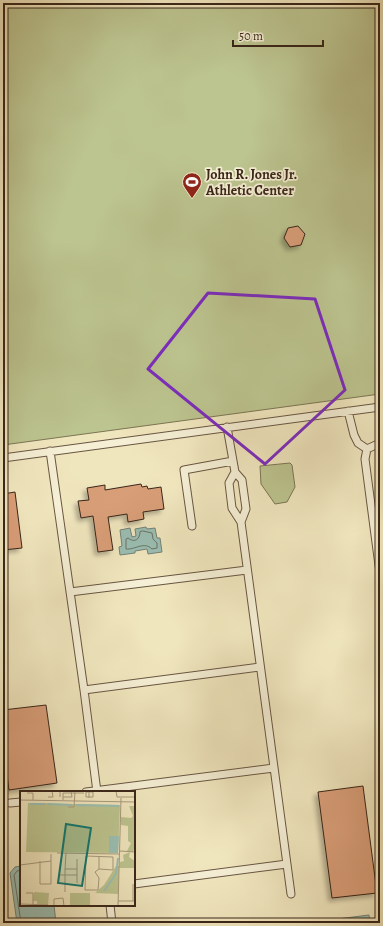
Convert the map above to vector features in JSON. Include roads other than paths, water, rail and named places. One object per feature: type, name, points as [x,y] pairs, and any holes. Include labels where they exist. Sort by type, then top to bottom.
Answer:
[{"type":"lane","points":[[3,458],[380,407]]},
{"type":"lane","points":[[348,411],[354,435],[358,444],[368,449]]},
{"type":"lane","points":[[227,428],[235,472],[242,480],[246,509],[241,522]]},
{"type":"lane","points":[[380,443],[368,449],[365,459],[380,573]]},
{"type":"lane","points":[[50,451],[97,791],[274,768]]},
{"type":"lane","points":[[192,526],[184,470],[233,461]]},
{"type":"lane","points":[[235,472],[229,483],[232,508],[241,522],[291,894]]},
{"type":"lane","points":[[70,592],[247,570]]},
{"type":"lane","points":[[84,690],[260,667]]},
{"type":"lane","points":[[10,803],[20,802]]},
{"type":"lane","points":[[135,884],[287,864]]},
{"type":"lane","points":[[110,906],[112,923]]},
{"type":"water","points":[[146,527],[147,529],[155,528],[157,538],[160,538],[162,552],[148,554],[147,549],[135,551],[135,553],[120,555],[119,547],[122,546],[120,530],[130,528],[132,537],[136,536],[135,529]]},
{"type":"water","points":[[20,866],[20,906],[54,906],[56,923],[17,923],[10,873],[15,867]]},
{"type":"water","points":[[369,915],[370,923],[306,923]]},
{"type":"water","points":[[264,919],[276,923],[243,923]]},
{"type":"place","name":"John R. Jones Jr. Athletic Center","points":[[192,199]]}]
